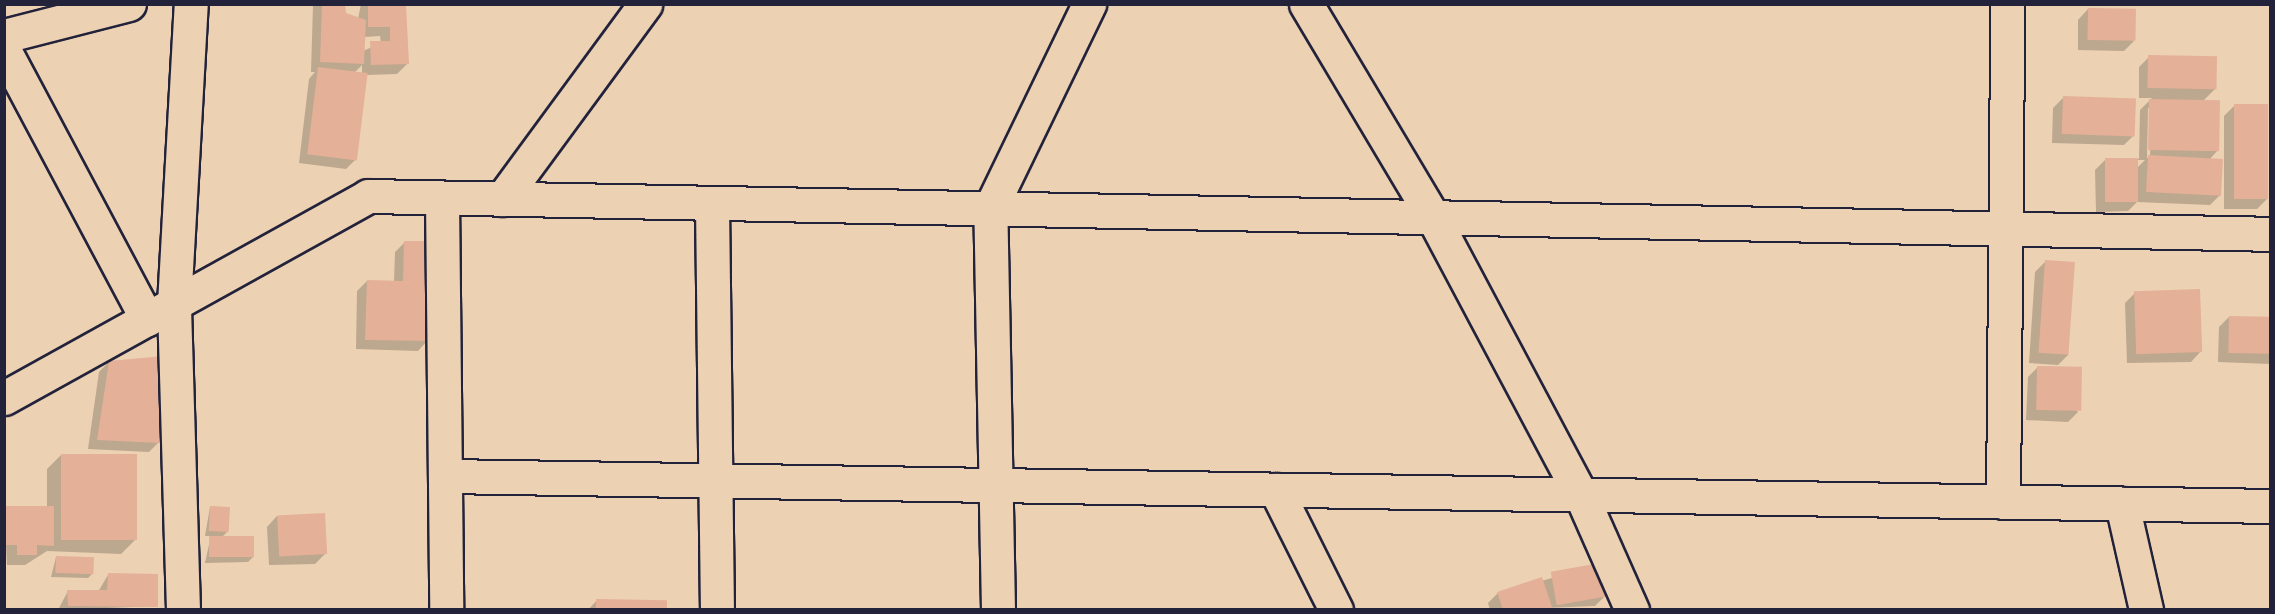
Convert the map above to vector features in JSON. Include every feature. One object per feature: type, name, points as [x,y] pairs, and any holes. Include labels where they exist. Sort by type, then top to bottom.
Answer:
[{"type":"street","points":[[4,36],[129,4]]},
{"type":"street","points":[[183,609],[160,312],[191,4]]},
{"type":"street","points":[[502,199],[645,4]]},
{"type":"street","points":[[998,609],[990,209],[1089,4]]},
{"type":"street","points":[[1306,4],[1433,217],[1581,495],[1632,609]]},
{"type":"street","points":[[2003,502],[2007,4]]},
{"type":"street","points":[[4,50],[160,312]]},
{"type":"street","points":[[4,398],[368,196],[2271,234]]},
{"type":"street","points":[[442,198],[446,609]]},
{"type":"street","points":[[712,204],[717,609]]},
{"type":"street","points":[[445,476],[2271,507]]},
{"type":"street","points":[[1276,490],[1336,609]]},
{"type":"street","points":[[2122,504],[2146,609]]},
{"type":"building","points":[[322,4],[345,4],[346,13],[366,20],[364,64],[320,62]]},
{"type":"building","points":[[368,5],[406,5],[409,64],[371,65],[370,41],[390,41],[390,27],[368,27]]},
{"type":"building","points":[[2088,8],[2136,9],[2135,41],[2087,40]]},
{"type":"building","points":[[2148,55],[2217,56],[2216,89],[2147,88]]},
{"type":"building","points":[[318,67],[368,73],[357,160],[307,154]]},
{"type":"building","points":[[2063,96],[2136,99],[2135,137],[2062,134]]},
{"type":"building","points":[[2149,99],[2220,100],[2219,151],[2148,150]]},
{"type":"building","points":[[2234,104],[2268,104],[2268,199],[2234,199]]},
{"type":"building","points":[[2148,155],[2223,159],[2221,196],[2146,192]]},
{"type":"building","points":[[2105,158],[2138,158],[2138,202],[2105,202]]},
{"type":"building","points":[[404,241],[432,241],[430,341],[365,340],[367,280],[403,281]]},
{"type":"building","points":[[2045,260],[2075,262],[2068,355],[2039,353]]},
{"type":"building","points":[[2200,289],[2202,352],[2136,354],[2134,291]]},
{"type":"building","points":[[2229,316],[2270,317],[2269,354],[2228,353]]},
{"type":"building","points":[[164,356],[160,443],[97,440],[109,361]]},
{"type":"building","points":[[2037,366],[2082,367],[2081,411],[2036,410]]},
{"type":"building","points":[[61,454],[137,454],[137,540],[61,540]]},
{"type":"building","points":[[5,506],[54,506],[54,546],[37,545],[37,555],[17,555],[17,545],[5,545]]},
{"type":"building","points":[[210,506],[230,507],[229,532],[209,531]]},
{"type":"building","points":[[325,513],[327,554],[279,556],[277,516]]},
{"type":"building","points":[[209,536],[254,536],[254,557],[209,557]]},
{"type":"building","points":[[56,556],[94,557],[93,574],[55,573]]},
{"type":"building","points":[[1600,563],[1606,596],[1557,605],[1551,572]]},
{"type":"building","points":[[108,573],[158,574],[158,607],[68,606],[67,590],[107,590]]},
{"type":"building","points":[[1542,577],[1553,610],[1503,610],[1497,592]]},
{"type":"building","points":[[596,599],[667,600],[667,610],[596,610]]}]
